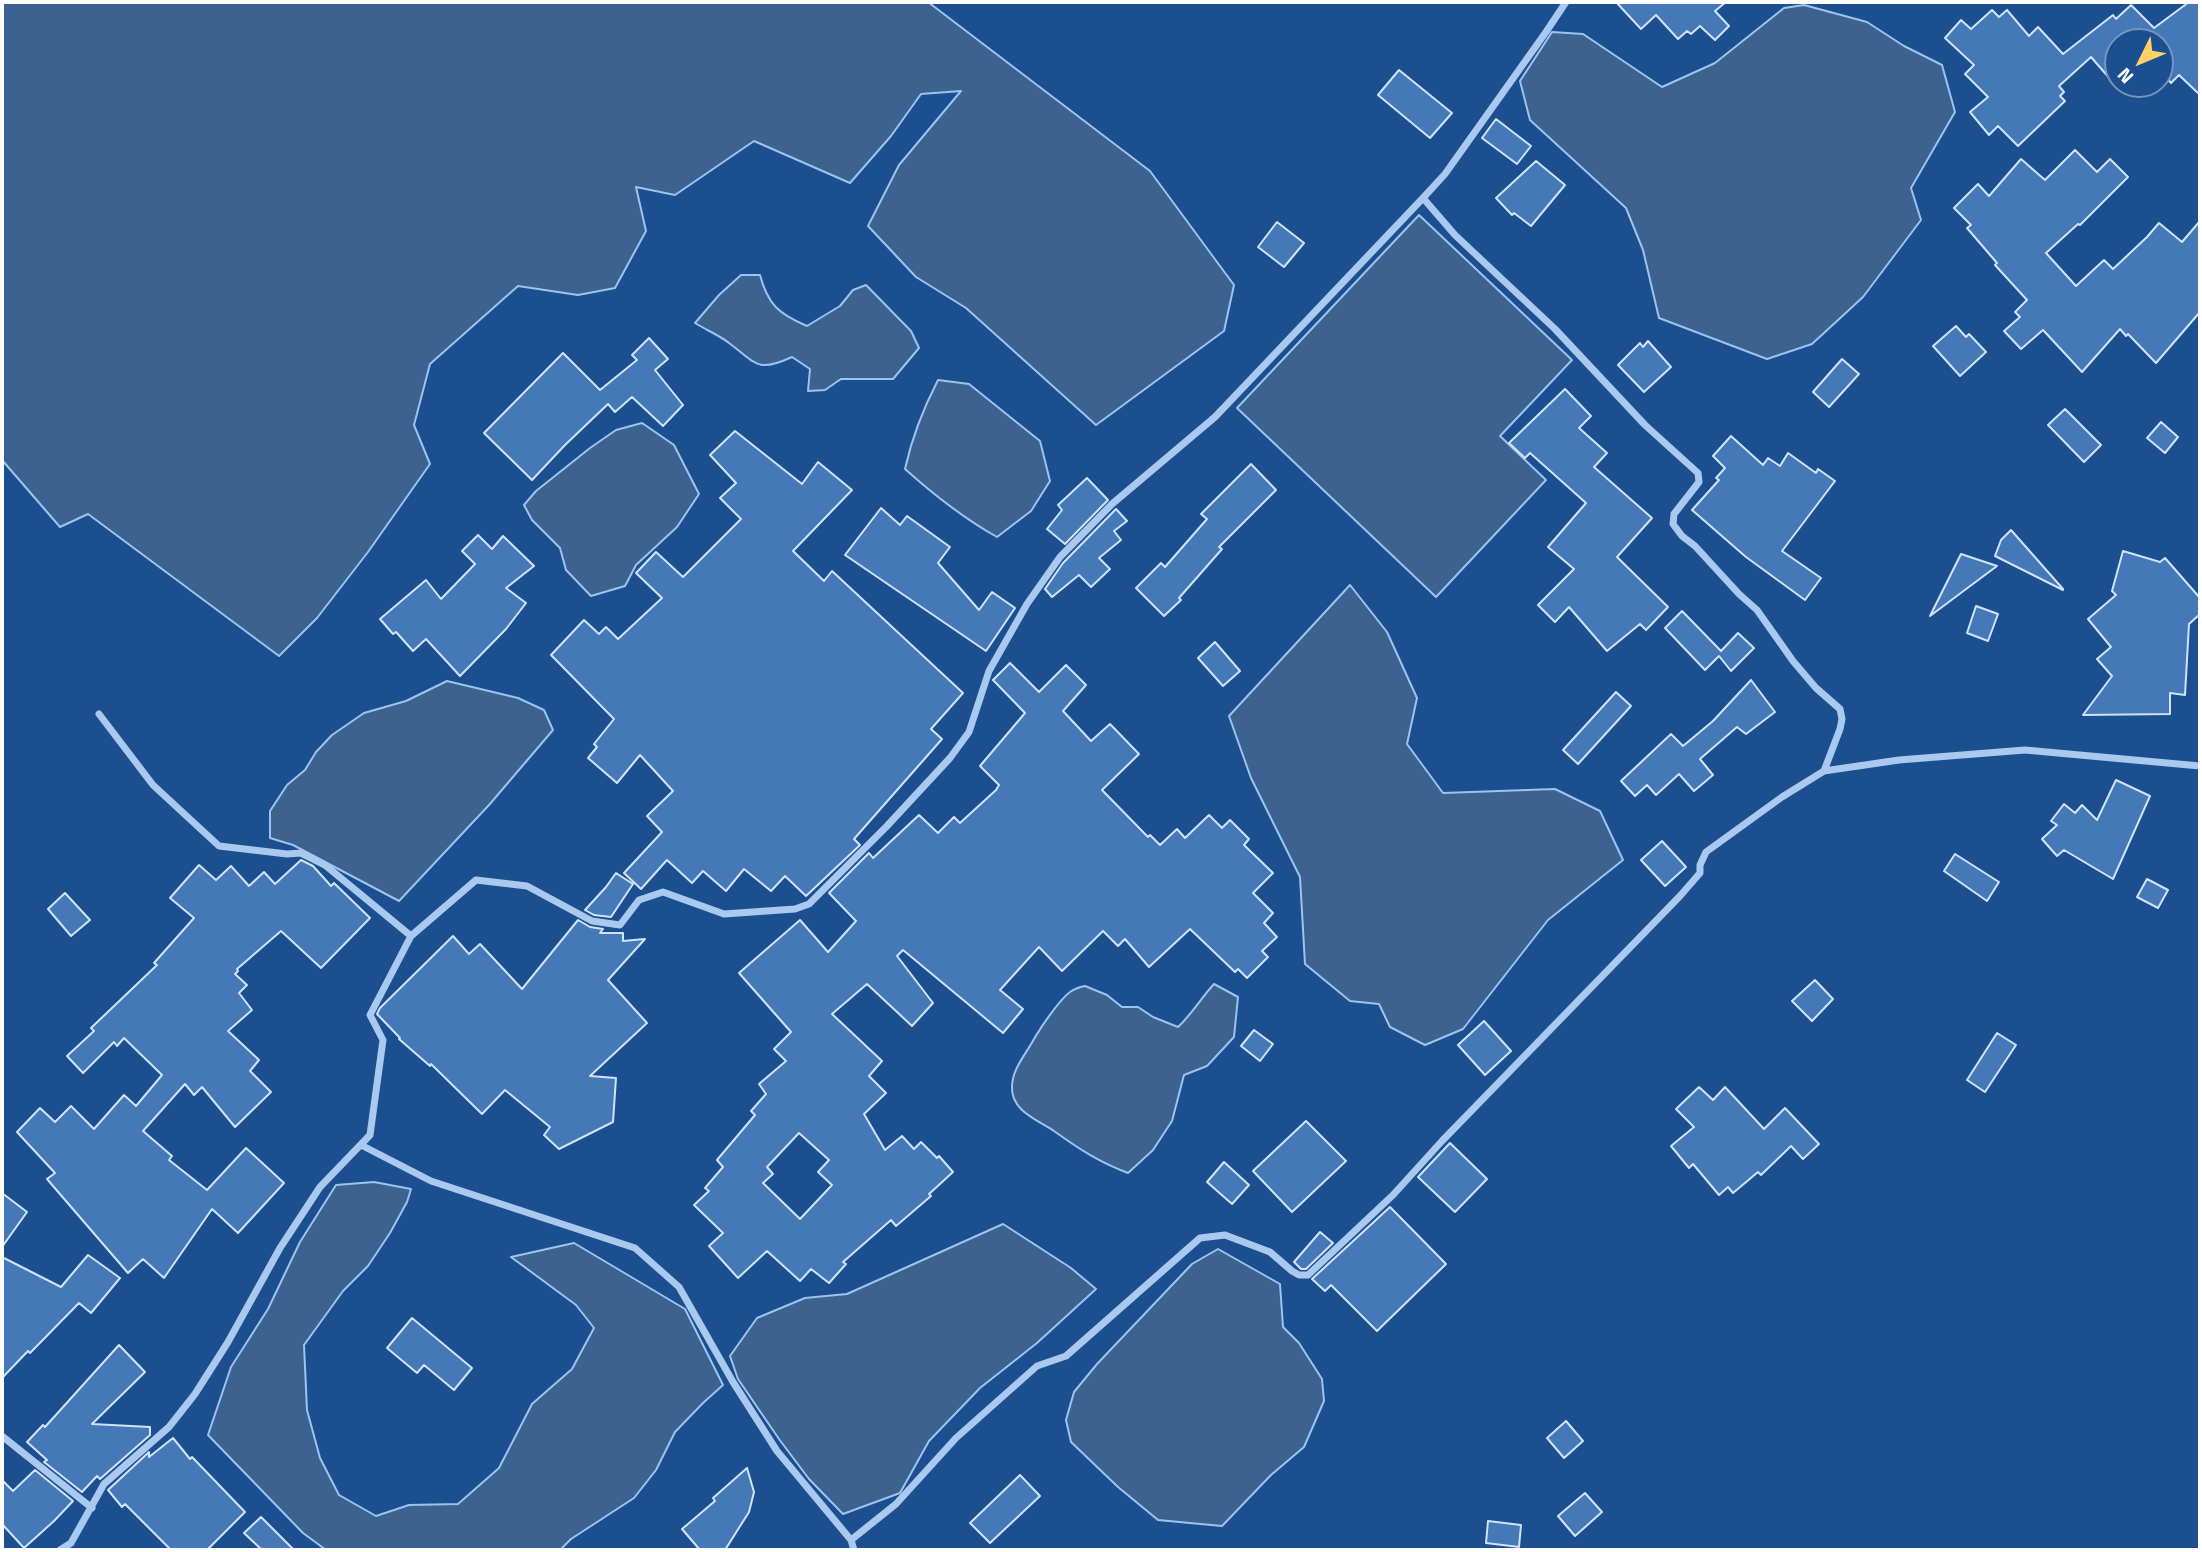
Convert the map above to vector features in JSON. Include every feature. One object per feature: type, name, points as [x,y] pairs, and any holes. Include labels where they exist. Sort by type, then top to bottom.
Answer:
[{"type":"street","points":[[60,1550],[71,1544],[104,1485],[169,1427],[195,1394],[320,1187],[370,1135],[383,1040],[370,1015],[411,936],[476,880],[527,886],[592,921],[620,925],[639,900],[663,892],[724,914],[795,909],[808,904],[887,826],[950,758],[969,732],[989,671],[1027,604],[1060,557],[1112,504],[1215,417],[1446,174],[1566,2]]},
{"type":"street","points":[[1423,198],[1455,235],[1555,329],[1645,425],[1698,472],[1699,482],[1674,514],[1673,524],[1757,610],[1816,688],[1840,709],[1840,729],[1824,771]]},
{"type":"street","points":[[99,714],[153,785],[219,846],[287,854],[301,853],[325,865],[411,936]]},
{"type":"street","points":[[851,1540],[896,1504],[956,1438],[1037,1366],[1066,1356],[1200,1238],[1225,1235],[1270,1252],[1292,1271],[1299,1275],[1308,1275],[1393,1195],[1680,896],[1700,873],[1700,865],[1706,852],[1782,797],[1824,771],[1899,760],[2025,750],[2200,766]]},
{"type":"street","points":[[361,1145],[431,1181],[635,1248],[679,1287],[733,1382],[777,1451],[851,1540],[854,1550]]},
{"type":"street","points":[[2,1436],[92,1508]]},
{"type":"water","points":[[2,2],[928,2],[1150,171],[1234,285],[1224,331],[1096,425],[966,308],[916,277],[868,226],[899,165],[961,91],[921,94],[891,136],[850,183],[754,141],[675,195],[636,187],[646,231],[615,288],[578,295],[518,286],[430,364],[414,425],[430,464],[317,618],[279,656],[88,514],[60,527],[2,460]]},
{"type":"water","points":[[1804,5],[1867,22],[1904,46],[1942,65],[1955,112],[1911,188],[1921,220],[1863,297],[1812,344],[1767,359],[1659,318],[1643,250],[1626,208],[1530,120],[1520,81],[1552,32],[1583,34],[1662,87],[1715,63],[1784,8]]},
{"type":"water","points":[[1419,215],[1572,360],[1500,436],[1546,480],[1436,597],[1237,408]]},
{"type":"water","points":[[741,275],[760,275],[767,294],[776,307],[807,326],[840,306],[853,290],[866,285],[911,331],[919,348],[893,379],[841,379],[825,390],[808,391],[810,369],[792,357],[771,365],[758,364],[725,340],[695,323]]},
{"type":"water","points":[[938,380],[969,384],[1040,441],[1050,481],[1031,511],[997,537],[949,506],[905,469],[918,423]]},
{"type":"water","points":[[642,423],[674,445],[699,494],[677,527],[636,565],[625,586],[591,596],[566,570],[560,548],[532,520],[524,505],[536,491],[590,448],[616,430]]},
{"type":"water","points":[[1350,585],[1387,632],[1417,698],[1407,744],[1443,793],[1555,789],[1600,811],[1623,860],[1548,920],[1463,1029],[1425,1045],[1390,1027],[1379,1004],[1350,1001],[1305,964],[1300,877],[1251,778],[1229,716]]},
{"type":"water","points":[[447,681],[518,698],[544,710],[553,730],[489,805],[399,901],[293,845],[270,838],[270,811],[287,785],[305,770],[316,752],[332,735],[364,713],[406,701]]},
{"type":"water","points":[[1214,984],[1238,997],[1234,1037],[1207,1066],[1184,1075],[1172,1121],[1153,1150],[1128,1173],[1081,1149],[1027,1114],[1016,1102],[1012,1087],[1017,1068],[1061,1001],[1077,988],[1085,986],[1107,995],[1122,1007],[1138,1007],[1153,1017],[1178,1027]]},
{"type":"water","points":[[374,1182],[411,1189],[407,1202],[368,1266],[343,1291],[304,1345],[307,1410],[320,1458],[339,1495],[376,1516],[409,1505],[458,1504],[499,1468],[532,1404],[572,1369],[594,1328],[576,1305],[511,1257],[574,1243],[685,1309],[723,1385],[675,1432],[656,1470],[634,1498],[571,1539],[560,1550],[326,1550],[303,1533],[208,1435],[231,1367],[268,1309],[300,1242],[336,1185]]},
{"type":"water","points":[[1003,1224],[1071,1268],[1096,1289],[1037,1343],[980,1388],[929,1441],[900,1493],[843,1514],[809,1479],[779,1439],[738,1379],[730,1356],[757,1318],[805,1298],[847,1294]]},
{"type":"water","points":[[1218,1249],[1280,1284],[1283,1327],[1299,1343],[1322,1379],[1324,1401],[1304,1447],[1271,1475],[1222,1526],[1158,1520],[1118,1487],[1071,1442],[1066,1420],[1074,1392],[1097,1364],[1192,1264]]},
{"type":"building","points":[[1616,2],[1726,2],[1715,11],[1729,26],[1715,40],[1700,26],[1691,34],[1687,31],[1678,39],[1656,15],[1641,29]]},
{"type":"building","points":[[2189,2],[2200,2],[2200,95],[2179,75],[2174,80],[2174,28],[2154,28]]},
{"type":"building","points":[[2131,5],[2154,28],[2104,28],[2104,72],[2091,57],[2059,86],[2064,92],[2060,96],[2065,101],[2018,146],[1998,126],[1989,135],[1970,112],[1988,97],[1965,74],[1974,65],[1945,38],[1961,20],[1971,29],[1992,10],[1999,17],[2007,10],[2029,36],[2038,27],[2063,54],[2113,15],[2116,19]]},
{"type":"building","points":[[1399,70],[1452,113],[1430,138],[1378,95]]},
{"type":"building","points":[[1496,119],[1531,146],[1517,164],[1482,138]]},
{"type":"building","points":[[2075,150],[2097,172],[2110,159],[2128,177],[2080,225],[2046,253],[2076,286],[2104,260],[2113,269],[2159,223],[2182,242],[2200,221],[2200,312],[2156,363],[2120,329],[2082,372],[2043,330],[2021,349],[2004,331],[2020,317],[2015,312],[2027,300],[1995,265],[1997,263],[1967,228],[1971,225],[1954,208],[1978,184],[1989,196],[2021,159],[2045,180]]},
{"type":"building","points":[[1536,161],[1565,185],[1531,226],[1514,213],[1512,215],[1496,198]]},
{"type":"building","points":[[1277,222],[1304,243],[1284,267],[1258,247]]},
{"type":"building","points":[[1956,326],[1966,337],[1969,334],[1986,352],[1960,376],[1933,346]]},
{"type":"building","points":[[649,338],[668,359],[655,370],[683,405],[663,426],[632,397],[615,412],[608,404],[532,480],[484,433],[563,353],[600,390],[637,360],[632,355]]},
{"type":"building","points":[[1648,341],[1671,367],[1644,392],[1618,365],[1640,343],[1643,347]]},
{"type":"building","points":[[1842,359],[1859,374],[1829,407],[1813,392]]},
{"type":"building","points":[[1565,389],[1591,416],[1579,428],[1607,453],[1594,467],[1652,518],[1617,557],[1668,607],[1646,630],[1640,624],[1607,651],[1569,607],[1555,622],[1538,605],[1574,569],[1548,547],[1586,503],[1530,453],[1525,458],[1509,443]]},
{"type":"building","points":[[2065,409],[2101,445],[2084,462],[2048,425]]},
{"type":"building","points":[[2161,422],[2178,437],[2165,453],[2147,438]]},
{"type":"building","points":[[735,431],[802,484],[818,462],[852,490],[793,551],[824,581],[832,571],[963,693],[931,729],[942,739],[854,839],[860,845],[806,896],[785,876],[771,891],[744,869],[726,891],[703,871],[692,883],[667,860],[641,889],[624,873],[662,832],[647,816],[673,791],[640,755],[617,783],[588,758],[597,747],[594,744],[614,719],[551,655],[584,620],[599,634],[606,627],[618,639],[662,598],[636,573],[656,552],[683,577],[741,519],[720,498],[736,483],[710,455]]},
{"type":"building","points":[[1731,436],[1763,465],[1768,458],[1780,466],[1788,453],[1816,473],[1818,469],[1835,481],[1782,551],[1821,578],[1805,600],[1746,557],[1692,510],[1719,480],[1716,478],[1725,468],[1713,456]]},
{"type":"building","points":[[1251,464],[1276,490],[1219,547],[1222,549],[1179,598],[1181,600],[1164,616],[1136,588],[1161,563],[1165,567],[1207,519],[1201,514]]},
{"type":"building","points":[[1087,478],[1108,500],[1065,544],[1047,529],[1062,510],[1058,505]]},
{"type":"building","points":[[881,508],[900,525],[907,516],[950,547],[938,563],[979,610],[992,592],[1015,608],[986,651],[845,555]]},
{"type":"building","points":[[1116,509],[1127,521],[1114,531],[1121,540],[1099,558],[1110,569],[1091,587],[1079,575],[1052,597],[1045,589],[1063,563]]},
{"type":"building","points":[[2011,530],[2063,590],[1995,556],[2001,540]]},
{"type":"building","points":[[478,535],[492,549],[503,536],[534,566],[506,588],[526,603],[506,629],[460,676],[426,639],[413,651],[380,619],[426,580],[441,599],[475,564],[462,551]]},
{"type":"building","points":[[2123,551],[2160,562],[2165,558],[2200,598],[2200,614],[2189,624],[2185,695],[2170,693],[2170,714],[2083,715],[2112,676],[2097,659],[2111,647],[2088,619],[2116,595],[2112,591]]},
{"type":"building","points":[[1961,554],[1997,566],[1930,616]]},
{"type":"building","points":[[1976,606],[1998,614],[1988,641],[1967,633]]},
{"type":"building","points":[[1682,611],[1721,651],[1738,633],[1754,648],[1731,671],[1719,656],[1705,670],[1665,628]]},
{"type":"building","points":[[1215,642],[1240,671],[1223,686],[1198,658]]},
{"type":"building","points":[[1010,663],[1039,692],[1066,665],[1086,685],[1063,711],[1091,741],[1110,724],[1139,754],[1102,790],[1148,837],[1150,835],[1160,845],[1177,829],[1185,838],[1209,815],[1222,828],[1230,820],[1249,839],[1244,845],[1273,873],[1253,893],[1273,913],[1264,923],[1277,937],[1262,951],[1268,957],[1247,978],[1238,969],[1235,972],[1190,929],[1149,967],[1125,939],[1118,946],[1103,931],[1062,971],[1039,947],[1000,990],[1023,1009],[1003,1033],[903,950],[897,956],[933,1003],[912,1026],[867,984],[832,1014],[882,1061],[869,1076],[886,1093],[864,1114],[885,1150],[902,1136],[914,1149],[921,1142],[953,1172],[929,1194],[931,1196],[896,1226],[891,1220],[843,1262],[846,1264],[829,1283],[811,1269],[800,1281],[767,1251],[738,1278],[709,1246],[723,1233],[694,1205],[709,1191],[705,1188],[723,1167],[717,1160],[755,1115],[751,1111],[766,1094],[759,1084],[786,1061],[774,1049],[791,1032],[739,973],[800,920],[828,952],[856,921],[829,893],[869,853],[873,858],[919,815],[938,833],[954,817],[960,823],[996,790],[999,785],[980,766],[1025,713],[993,680]],"holes":[[[799,1133],[829,1160],[818,1172],[832,1185],[800,1219],[763,1183],[773,1174],[767,1167]]]},
{"type":"building","points":[[1751,680],[1775,712],[1746,734],[1737,727],[1700,759],[1713,775],[1694,791],[1679,774],[1656,795],[1647,785],[1635,796],[1621,781],[1671,734],[1683,746],[1713,721]]},
{"type":"building","points":[[1616,692],[1631,706],[1578,764],[1563,750]]},
{"type":"building","points":[[2116,780],[2150,796],[2113,879],[2064,850],[2057,856],[2042,839],[2057,825],[2051,821],[2064,804],[2075,813],[2082,805],[2097,820]]},
{"type":"building","points":[[1662,841],[1686,867],[1665,886],[1641,860]]},
{"type":"building","points":[[1955,854],[1999,882],[1987,901],[1944,871]]},
{"type":"building","points":[[301,860],[313,866],[331,886],[334,883],[370,918],[321,968],[281,931],[237,969],[235,974],[247,985],[239,993],[252,1010],[228,1031],[259,1060],[250,1071],[271,1092],[235,1127],[202,1087],[194,1095],[185,1084],[143,1131],[172,1156],[169,1160],[207,1190],[246,1148],[284,1183],[238,1233],[212,1209],[164,1278],[143,1259],[128,1273],[47,1179],[55,1173],[17,1132],[40,1108],[55,1122],[71,1106],[94,1129],[124,1095],[136,1106],[162,1075],[124,1038],[117,1046],[114,1042],[83,1073],[67,1056],[94,1031],[91,1028],[157,965],[154,963],[194,918],[170,898],[199,865],[216,880],[231,866],[249,886],[264,872],[275,884]]},
{"type":"building","points":[[616,873],[633,884],[611,917],[594,915],[585,910],[606,887]]},
{"type":"building","points":[[2147,879],[2168,890],[2158,908],[2137,897]]},
{"type":"building","points":[[65,893],[90,920],[71,936],[48,909]]},
{"type":"building","points":[[578,920],[590,927],[603,929],[600,933],[623,933],[623,941],[645,939],[608,980],[647,1023],[590,1076],[616,1078],[613,1122],[559,1149],[544,1135],[550,1127],[505,1090],[482,1114],[431,1064],[430,1066],[399,1039],[377,1014],[453,936],[469,954],[480,944],[522,989]]},
{"type":"building","points":[[1815,980],[1833,999],[1812,1021],[1792,1001]]},
{"type":"building","points":[[1484,1021],[1511,1051],[1485,1075],[1458,1045]]},
{"type":"building","points":[[1254,1030],[1273,1044],[1260,1061],[1241,1046]]},
{"type":"building","points":[[1997,1033],[2016,1045],[1985,1092],[1967,1080]]},
{"type":"building","points":[[1699,1087],[1713,1100],[1725,1087],[1764,1129],[1785,1108],[1819,1144],[1803,1159],[1791,1146],[1761,1175],[1758,1172],[1733,1193],[1728,1187],[1719,1195],[1693,1164],[1689,1168],[1671,1146],[1694,1127],[1676,1109]]},
{"type":"building","points":[[1306,1121],[1346,1161],[1292,1212],[1253,1171]]},
{"type":"building","points":[[1450,1143],[1487,1179],[1455,1212],[1418,1177]]},
{"type":"building","points":[[1224,1162],[1249,1185],[1232,1204],[1207,1182]]},
{"type":"building","points":[[2,1193],[27,1212],[2,1247]]},
{"type":"building","points":[[1390,1207],[1446,1264],[1377,1331],[1331,1285],[1325,1291],[1312,1279]]},
{"type":"building","points":[[1320,1232],[1333,1243],[1306,1269],[1301,1269],[1294,1262]]},
{"type":"building","points":[[88,1255],[120,1278],[91,1313],[79,1303],[2,1378],[2,1257],[61,1287]]},
{"type":"building","points":[[412,1318],[472,1368],[454,1390],[424,1365],[417,1373],[387,1348]]},
{"type":"building","points":[[119,1345],[145,1372],[92,1424],[150,1427],[150,1435],[100,1479],[97,1476],[82,1492],[44,1462],[47,1460],[27,1442],[43,1425],[45,1427]]},
{"type":"building","points":[[1566,1421],[1583,1441],[1564,1458],[1547,1438]]},
{"type":"building","points":[[173,1438],[190,1459],[192,1457],[245,1512],[207,1550],[171,1550],[125,1504],[122,1507],[108,1490],[149,1452],[149,1457]]},
{"type":"building","points":[[747,1468],[754,1492],[749,1512],[725,1550],[700,1550],[682,1529],[715,1501],[713,1498]]},
{"type":"building","points":[[35,1470],[73,1501],[24,1548],[2,1524],[2,1480],[13,1491]]},
{"type":"building","points":[[1020,1475],[1040,1496],[990,1543],[970,1523]]},
{"type":"building","points":[[1585,1493],[1602,1512],[1575,1536],[1558,1516]]},
{"type":"building","points":[[261,1517],[294,1550],[262,1550],[244,1533]]},
{"type":"building","points":[[1488,1521],[1521,1525],[1519,1547],[1486,1543]]}]
